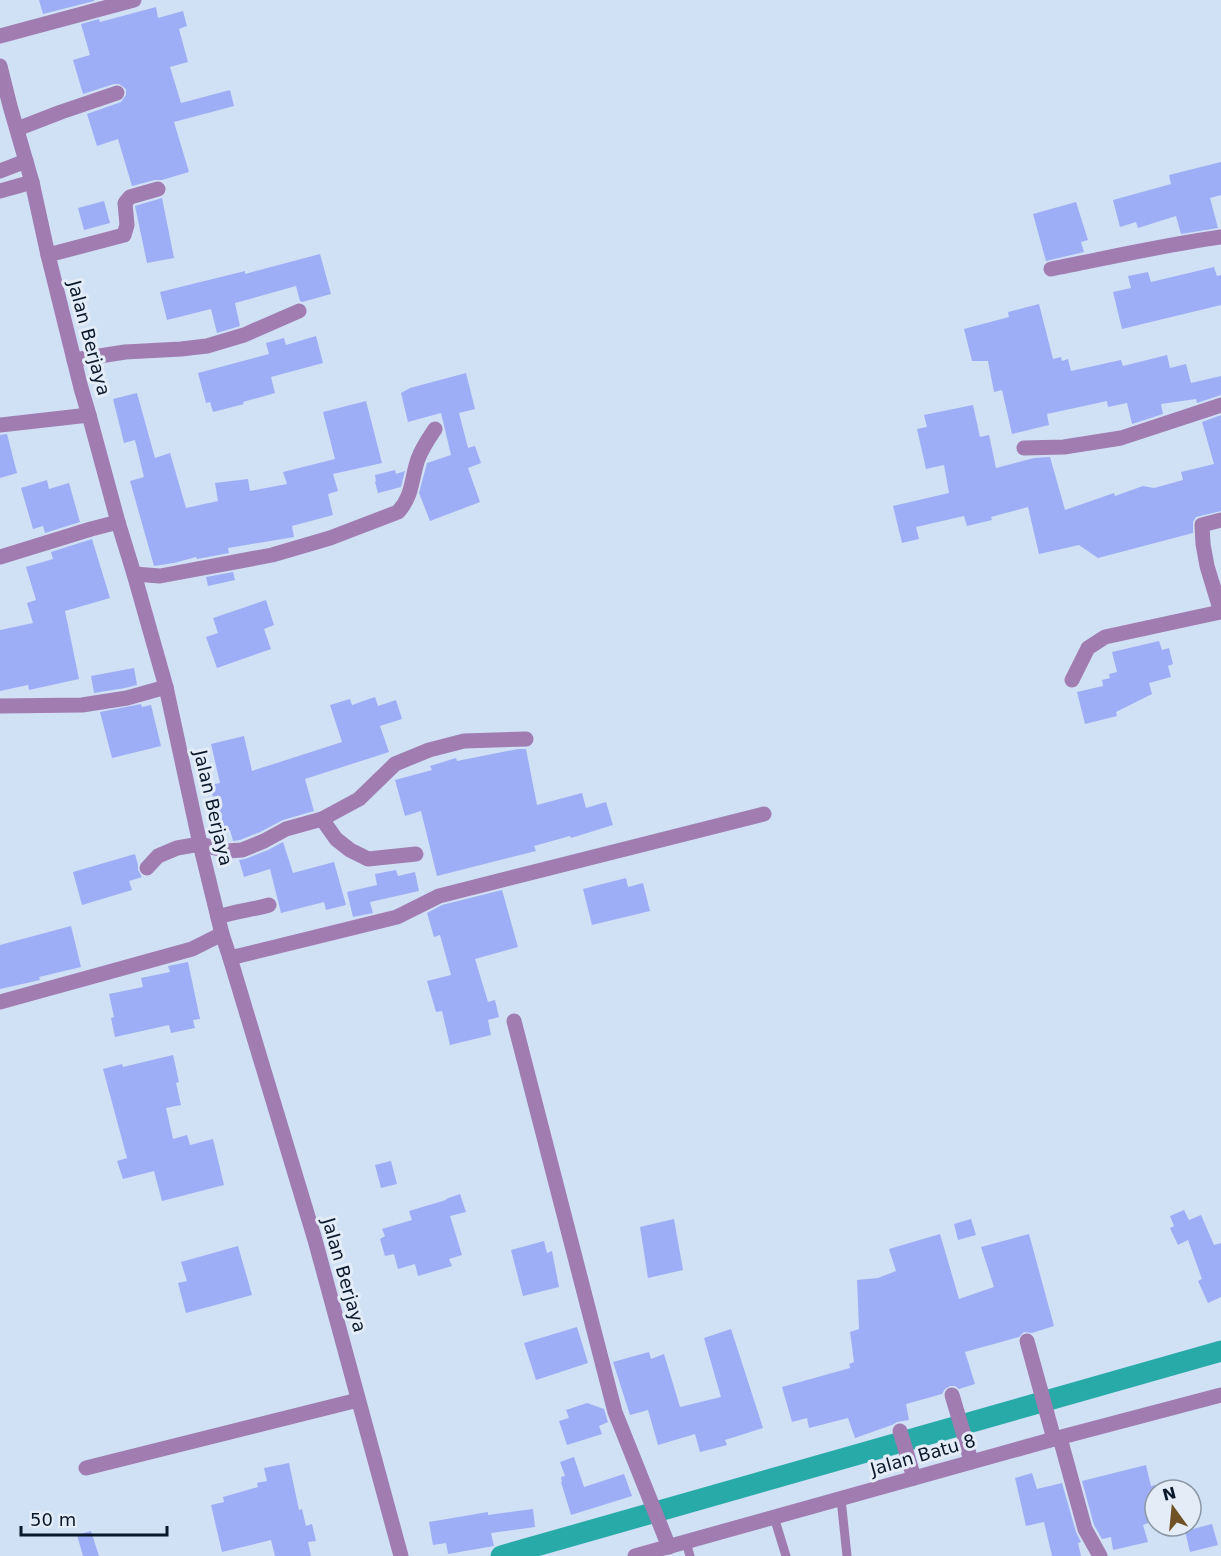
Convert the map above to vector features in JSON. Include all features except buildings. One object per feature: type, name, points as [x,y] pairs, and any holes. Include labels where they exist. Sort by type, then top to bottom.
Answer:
[{"type":"street","points":[[0,36],[134,0]]},
{"type":"street","name":"Jalan Berjaya","points":[[0,66],[5,108],[17,129],[26,160],[74,360],[166,687],[222,934],[315,1240],[401,1556]]},
{"type":"street","points":[[17,129],[117,93]]},
{"type":"street","points":[[0,171],[26,160]]},
{"type":"street","points":[[0,191],[32,182]]},
{"type":"street","points":[[48,255],[124,235],[127,225],[125,203],[130,197],[158,189]]},
{"type":"street","points":[[1051,269],[1172,244],[1221,237]]},
{"type":"street","points":[[74,360],[125,352],[181,350],[207,346],[244,335],[299,311]]},
{"type":"street","points":[[1024,448],[1064,447],[1120,438],[1221,405]]},
{"type":"street","points":[[0,424],[89,415]]},
{"type":"street","points":[[134,574],[160,576],[272,555],[330,538],[398,512],[406,503],[418,458],[435,429]]},
{"type":"street","points":[[1072,680],[1088,648],[1105,637],[1221,612],[1205,555],[1202,525],[1221,520]]},
{"type":"street","points":[[0,557],[118,522]]},
{"type":"street","points":[[0,706],[82,705],[128,698],[166,687]]},
{"type":"street","points":[[147,868],[158,856],[177,848],[200,844],[227,851],[242,850],[286,829],[322,819],[359,799],[395,764],[429,750],[464,741],[526,739]]},
{"type":"street","points":[[230,958],[396,917],[439,896],[764,814]]},
{"type":"street","points":[[322,819],[336,839],[350,850],[368,859],[416,854]]},
{"type":"street","points":[[218,917],[269,905]]},
{"type":"street","points":[[0,1002],[192,949],[222,934]]},
{"type":"street","points":[[514,1021],[615,1412],[669,1547]]},
{"type":"street","points":[[1027,1341],[1085,1530],[1100,1556]]},
{"type":"street","points":[[952,1395],[971,1462]]},
{"type":"street","name":"Jalan Batu 8","points":[[635,1556],[669,1547],[688,1549],[774,1517],[1221,1395]]},
{"type":"street","points":[[86,1468],[358,1400]]},
{"type":"street","points":[[900,1431],[914,1478]]},
{"type":"lane","points":[[841,1499],[847,1556]]},
{"type":"lane","points":[[774,1517],[786,1556]]},
{"type":"waterway","points":[[501,1556],[1221,1351]]}]
